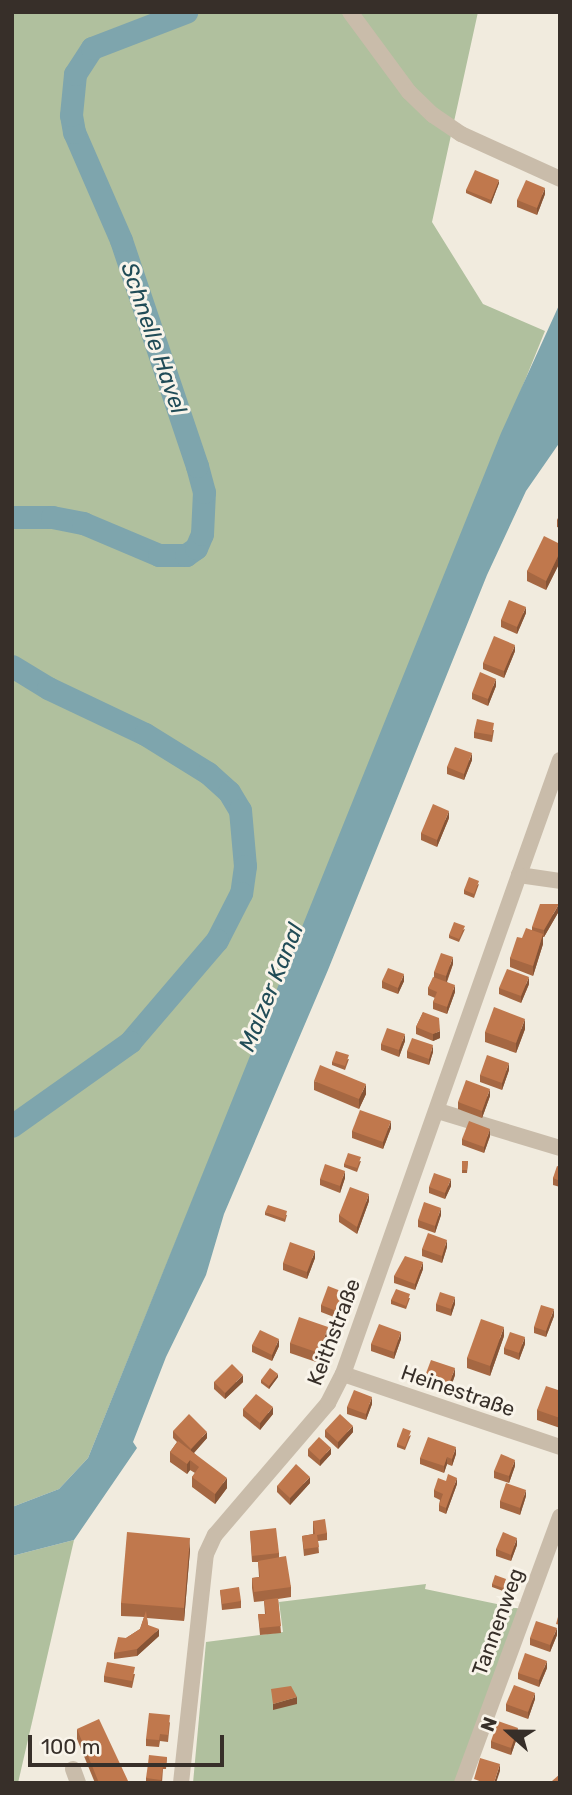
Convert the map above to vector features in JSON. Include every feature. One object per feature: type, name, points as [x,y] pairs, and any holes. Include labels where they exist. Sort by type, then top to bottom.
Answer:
[{"type":"street","points":[[351,12],[409,92],[461,134],[560,179]]},
{"type":"street","name":"Keithstraße","points":[[181,1783],[206,1554],[215,1535],[328,1403],[342,1374],[438,1111],[560,760]]},
{"type":"street","points":[[519,875],[560,881]]},
{"type":"street","points":[[438,1111],[560,1148]]},
{"type":"street","name":"Heinestraße","points":[[342,1374],[560,1447]]},
{"type":"street","name":"Tannenweg","points":[[462,1783],[560,1516]]},
{"type":"green space","points":[[12,12],[478,12],[432,222],[483,304],[545,331],[88,1458],[59,1489],[12,1507]]},
{"type":"green space","points":[[74,1540],[18,1783],[12,1783],[12,1556]]},
{"type":"green space","points":[[426,1584],[425,1589],[521,1609],[458,1783],[193,1783],[206,1642],[283,1632],[279,1602]]},
{"type":"water","points":[[560,303],[560,442],[526,491],[487,575],[328,970],[224,1214],[206,1275],[166,1357],[133,1442],[137,1448],[74,1540],[12,1556],[12,1507],[59,1489],[88,1458],[501,433]]},
{"type":"building","points":[[475,170],[499,180],[491,200],[466,190]]},
{"type":"building","points":[[526,180],[545,188],[537,208],[517,200]]},
{"type":"building","points":[[544,536],[560,544],[560,552],[546,581],[527,571]]},
{"type":"building","points":[[509,600],[526,607],[517,627],[501,620]]},
{"type":"building","points":[[494,636],[515,645],[504,671],[483,663]]},
{"type":"building","points":[[480,672],[496,679],[488,699],[472,693]]},
{"type":"building","points":[[477,719],[494,723],[492,735],[474,732]]},
{"type":"building","points":[[455,747],[472,753],[464,774],[447,767]]},
{"type":"building","points":[[433,804],[449,811],[437,840],[421,833]]},
{"type":"building","points":[[469,877],[479,881],[474,894],[464,890]]},
{"type":"building","points":[[540,904],[559,904],[544,930],[532,927]]},
{"type":"building","points":[[454,922],[465,926],[459,939],[449,935]]},
{"type":"building","points":[[526,928],[543,934],[533,966],[510,958],[517,937],[522,938]]},
{"type":"building","points":[[441,953],[453,957],[446,976],[434,972]]},
{"type":"building","points":[[388,968],[404,974],[398,988],[382,981]]},
{"type":"building","points":[[507,969],[529,977],[521,996],[499,988]]},
{"type":"building","points":[[433,977],[455,985],[447,1007],[433,1002],[437,992],[428,988]]},
{"type":"building","points":[[494,1007],[525,1019],[516,1043],[485,1032]]},
{"type":"building","points":[[423,1012],[439,1018],[440,1031],[433,1034],[416,1027]]},
{"type":"building","points":[[387,1028],[405,1034],[399,1050],[381,1044]]},
{"type":"building","points":[[412,1038],[433,1045],[429,1059],[407,1051]]},
{"type":"building","points":[[336,1051],[349,1055],[345,1066],[332,1062]]},
{"type":"building","points":[[487,1055],[509,1063],[502,1083],[480,1075]]},
{"type":"building","points":[[320,1065],[366,1084],[359,1099],[314,1081]]},
{"type":"building","points":[[466,1080],[490,1089],[482,1111],[458,1102]]},
{"type":"building","points":[[360,1110],[391,1121],[383,1142],[352,1131]]},
{"type":"building","points":[[469,1121],[490,1129],[484,1147],[462,1139]]},
{"type":"building","points":[[348,1153],[361,1157],[357,1168],[344,1164]]},
{"type":"building","points":[[462,1161],[468,1161],[467,1170],[462,1170]]},
{"type":"building","points":[[325,1164],[345,1171],[340,1186],[320,1179]]},
{"type":"building","points":[[557,1166],[560,1167],[560,1181],[553,1178]]},
{"type":"building","points":[[434,1173],[451,1179],[445,1193],[429,1187]]},
{"type":"building","points":[[350,1187],[369,1194],[357,1227],[339,1215]]},
{"type":"building","points":[[424,1202],[441,1208],[435,1226],[418,1220]]},
{"type":"building","points":[[268,1205],[287,1211],[285,1219],[265,1212]]},
{"type":"building","points":[[428,1233],[447,1240],[442,1256],[422,1249]]},
{"type":"building","points":[[290,1242],[315,1251],[307,1272],[283,1263]]},
{"type":"building","points":[[405,1256],[423,1262],[415,1284],[394,1276]]},
{"type":"building","points":[[328,1286],[346,1293],[339,1312],[321,1305]]},
{"type":"building","points":[[396,1289],[410,1294],[406,1306],[391,1300]]},
{"type":"building","points":[[440,1292],[455,1297],[451,1309],[436,1304]]},
{"type":"building","points":[[541,1305],[554,1309],[546,1331],[534,1327]]},
{"type":"building","points":[[299,1317],[328,1327],[319,1353],[290,1343]]},
{"type":"building","points":[[481,1319],[504,1327],[490,1366],[467,1358]]},
{"type":"building","points":[[379,1324],[401,1332],[394,1352],[371,1344]]},
{"type":"building","points":[[260,1330],[279,1339],[272,1355],[252,1345]]},
{"type":"building","points":[[510,1332],[525,1337],[519,1353],[504,1348]]},
{"type":"building","points":[[431,1360],[455,1368],[449,1385],[425,1376]]},
{"type":"building","points":[[232,1364],[243,1375],[225,1393],[214,1382]]},
{"type":"building","points":[[270,1368],[278,1374],[269,1386],[261,1380]]},
{"type":"building","points":[[560,1384],[560,1418],[537,1410],[546,1386],[558,1390]]},
{"type":"building","points":[[354,1390],[372,1397],[366,1414],[347,1407]]},
{"type":"building","points":[[256,1394],[273,1407],[260,1423],[243,1409]]},
{"type":"building","points":[[189,1414],[207,1432],[191,1449],[173,1431]]},
{"type":"building","points":[[340,1414],[353,1426],[338,1442],[325,1430]]},
{"type":"building","points":[[403,1428],[411,1431],[405,1447],[397,1444]]},
{"type":"building","points":[[319,1437],[331,1448],[320,1460],[308,1449]]},
{"type":"building","points":[[428,1437],[456,1447],[452,1459],[447,1457],[444,1466],[420,1458]]},
{"type":"building","points":[[178,1441],[227,1478],[215,1494],[192,1477],[199,1467],[190,1460],[187,1464],[170,1452]]},
{"type":"building","points":[[501,1454],[515,1460],[509,1476],[494,1471]]},
{"type":"building","points":[[296,1464],[310,1477],[290,1498],[277,1486]]},
{"type":"building","points":[[448,1474],[457,1478],[446,1508],[439,1505],[443,1494],[434,1490],[438,1478],[446,1481]]},
{"type":"building","points":[[506,1483],[526,1490],[520,1508],[500,1501]]},
{"type":"building","points":[[325,1519],[327,1533],[317,1535],[319,1547],[304,1549],[302,1536],[315,1534],[313,1521]]},
{"type":"building","points":[[276,1528],[279,1553],[252,1556],[250,1531]]},
{"type":"building","points":[[127,1532],[190,1538],[184,1608],[121,1603]]},
{"type":"building","points":[[503,1532],[517,1538],[511,1555],[496,1549]]},
{"type":"building","points":[[286,1556],[291,1587],[254,1592],[252,1578],[260,1577],[258,1561]]},
{"type":"building","points":[[495,1575],[506,1579],[503,1588],[492,1584]]},
{"type":"building","points":[[239,1587],[241,1601],[222,1604],[220,1590]]},
{"type":"building","points":[[278,1598],[281,1626],[260,1628],[258,1614],[266,1614],[264,1600]]},
{"type":"building","points":[[146,1611],[148,1625],[159,1629],[137,1649],[114,1653],[118,1637],[126,1638],[140,1629]]},
{"type":"building","points":[[536,1621],[557,1628],[550,1645],[530,1638]]},
{"type":"building","points":[[525,1653],[547,1661],[539,1680],[518,1673]]},
{"type":"building","points":[[107,1662],[135,1667],[132,1681],[104,1676]]},
{"type":"building","points":[[514,1685],[535,1693],[528,1712],[506,1704]]},
{"type":"building","points":[[291,1686],[297,1697],[273,1704],[271,1689]]},
{"type":"building","points":[[149,1713],[170,1715],[168,1735],[160,1734],[159,1740],[146,1739]]},
{"type":"building","points":[[99,1719],[129,1783],[99,1783],[77,1729]]},
{"type":"building","points":[[498,1721],[518,1728],[511,1748],[491,1741]]},
{"type":"building","points":[[149,1755],[167,1757],[166,1766],[148,1764]]},
{"type":"building","points":[[480,1758],[500,1764],[494,1783],[474,1779]]},
{"type":"building","points":[[148,1764],[163,1766],[161,1780],[146,1778]]},
{"type":"building","points":[[560,1774],[560,1783],[554,1783],[552,1781]]},
{"type":"waterway","name":"Schnelle Havel","points":[[12,517],[52,517],[83,523],[159,555],[186,555],[196,548],[202,534],[204,492],[197,466],[121,240],[74,132],[71,115],[75,74],[92,48],[186,12]]},
{"type":"waterway","name":"Schnelle Havel","points":[[12,666],[48,688],[145,734],[208,773],[229,792],[240,810],[245,866],[241,893],[217,940],[130,1042],[12,1126]]},
{"type":"water label","name":"Malzer Kanal","points":[[271,987]]}]
